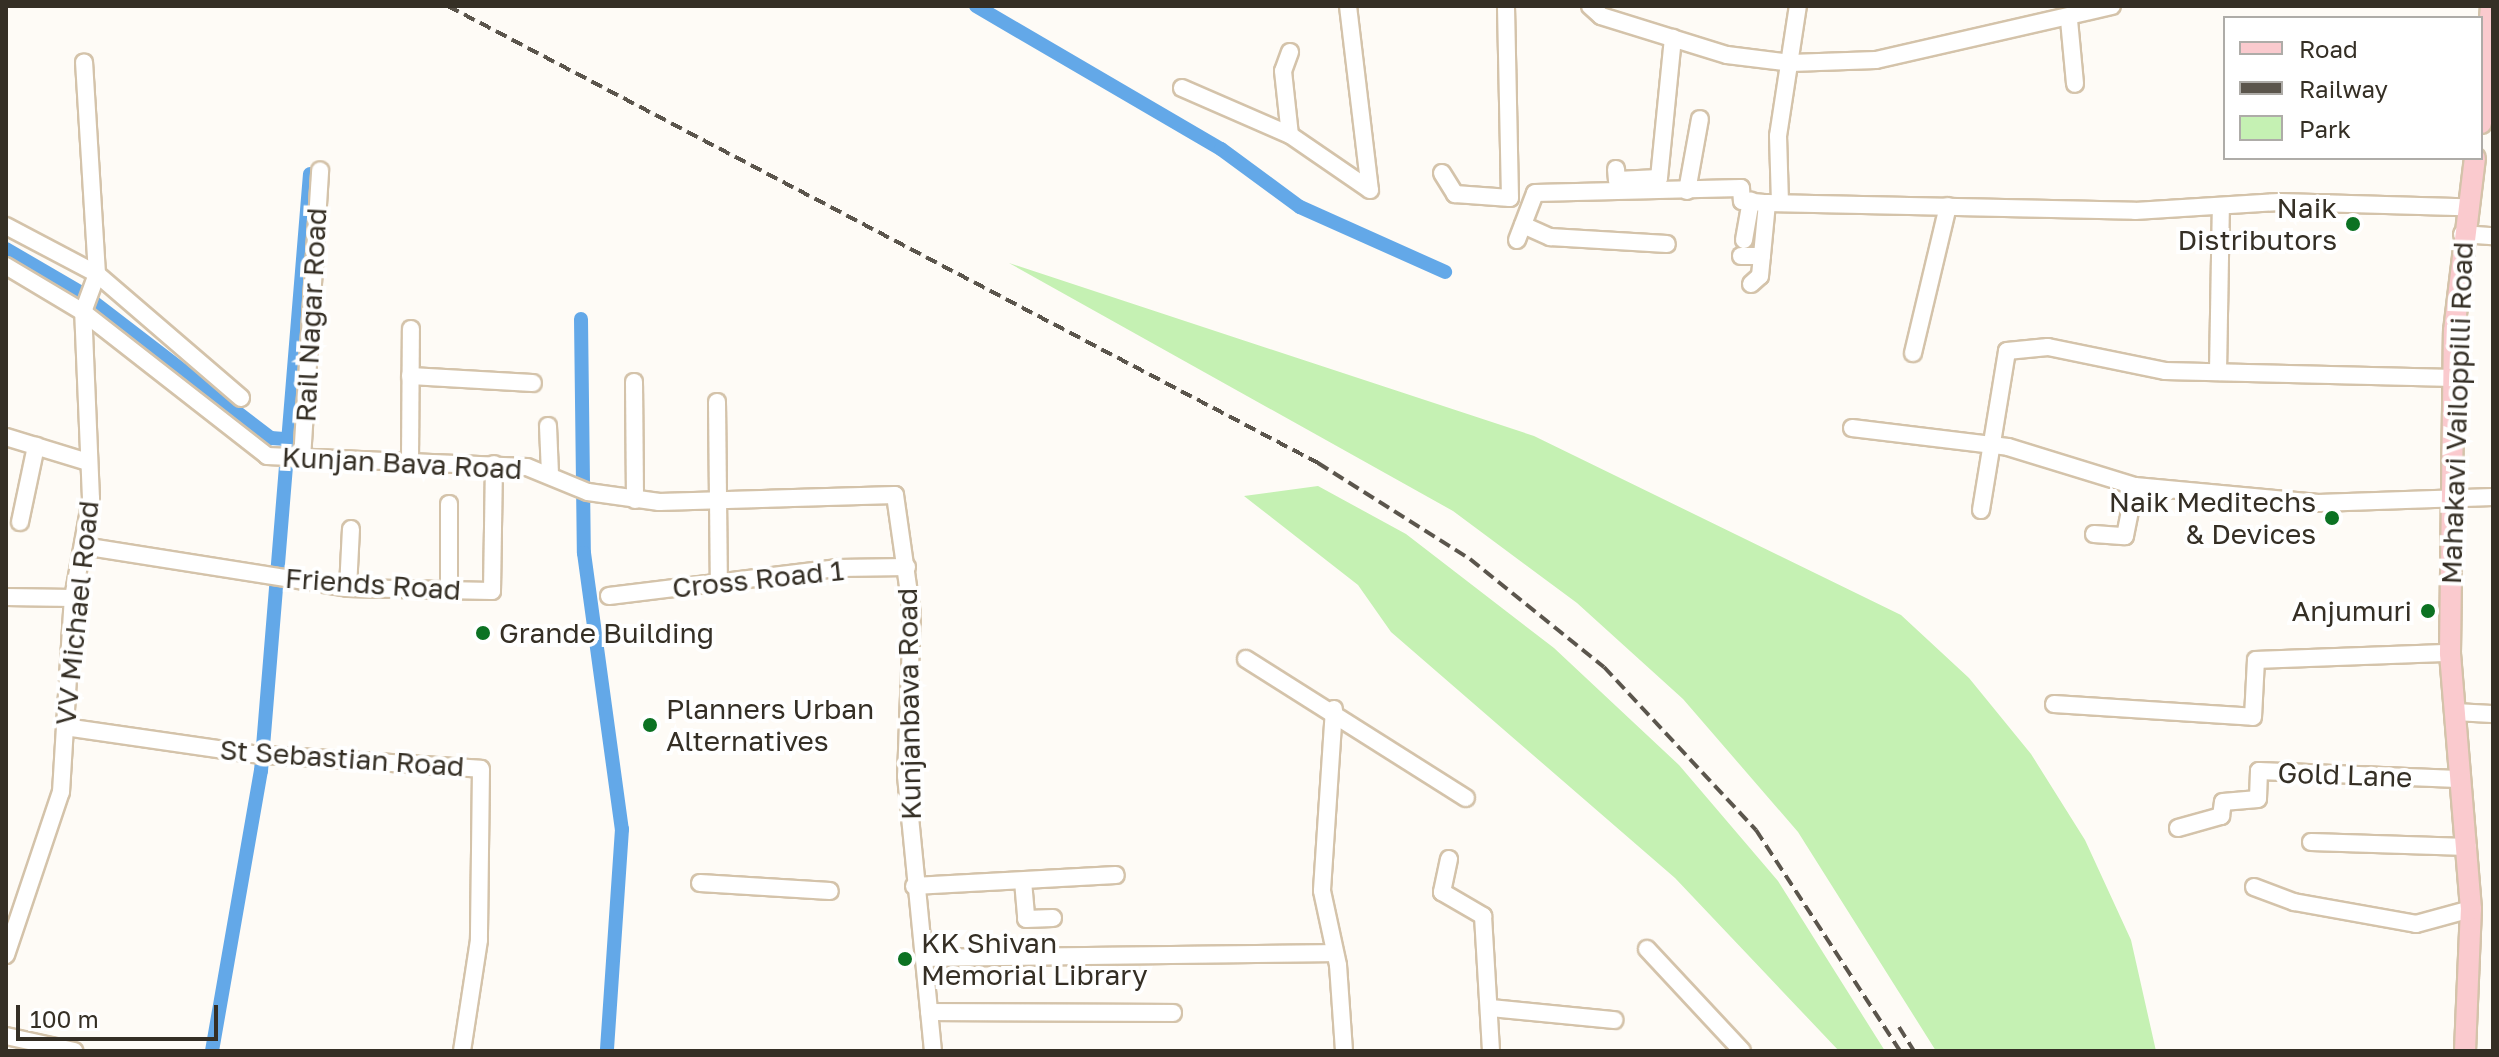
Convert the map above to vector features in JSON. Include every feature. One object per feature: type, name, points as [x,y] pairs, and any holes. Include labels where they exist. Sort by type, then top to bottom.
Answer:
[{"type":"main road","points":[[2483,100],[2491,6]]},
{"type":"main road","name":"Mahakavi Vailoppilli Road","points":[[2465,1051],[2471,909],[2450,653],[2455,496],[2454,378],[2464,207],[2475,160]]},
{"type":"street","points":[[1182,88],[1290,135],[1370,190],[1348,6]]},
{"type":"street","points":[[1506,6],[1510,198]]},
{"type":"street","points":[[1590,6],[1673,38],[1791,63],[1876,60],[2069,20],[2112,6]]},
{"type":"street","points":[[1751,284],[1760,276],[1766,202],[1798,6]]},
{"type":"street","points":[[2069,20],[2075,84]]},
{"type":"street","points":[[1658,185],[1673,38]]},
{"type":"street","points":[[1290,52],[1283,71],[1290,135]]},
{"type":"street","points":[[83,311],[96,279],[84,62]]},
{"type":"street","points":[[1687,191],[1700,119]]},
{"type":"street","points":[[1616,169],[1617,180],[1687,191],[1741,188],[1742,201],[1948,206],[2464,207]]},
{"type":"street","name":"Rail Nagar Road","points":[[302,459],[320,171]]},
{"type":"street","points":[[1442,173],[1455,194],[1510,198],[1529,207]]},
{"type":"street","points":[[1658,185],[1535,193],[1520,232],[1550,237],[1667,244]]},
{"type":"street","points":[[1762,256],[1742,248],[1766,202]]},
{"type":"street","points":[[1913,353],[1948,206]]},
{"type":"street","points":[[2218,372],[2221,206]]},
{"type":"street","points":[[6,226],[96,279],[241,398]]},
{"type":"street","points":[[2462,234],[2493,236]]},
{"type":"street","name":"Kunjan Bava Road","points":[[6,266],[83,311],[267,456],[494,464],[550,473],[588,492],[615,497]]},
{"type":"street","name":"VV Michael Road","points":[[6,955],[13,912],[61,792],[73,598],[91,499],[83,311]]},
{"type":"street","points":[[410,461],[411,329]]},
{"type":"street","points":[[1981,510],[2007,351],[2048,347],[2165,371],[2454,378]]},
{"type":"street","points":[[410,376],[533,383]]},
{"type":"street","points":[[634,382],[635,500]]},
{"type":"street","points":[[717,402],[715,497],[719,581]]},
{"type":"street","points":[[548,426],[550,473]]},
{"type":"street","points":[[1852,428],[1990,444],[2135,486],[2318,503],[2493,497]]},
{"type":"street","points":[[6,437],[88,462]]},
{"type":"street","points":[[20,522],[36,446]]},
{"type":"street","name":"Friends Road","points":[[83,546],[348,588],[492,591],[494,464]]},
{"type":"street","points":[[2094,534],[2125,536],[2135,486]]},
{"type":"street","name":"Kunjanbava Road","points":[[615,497],[635,500],[888,491],[899,501],[907,567],[914,886],[933,1051]]},
{"type":"street","points":[[449,504],[449,590]]},
{"type":"street","points":[[348,588],[351,529]]},
{"type":"street","name":"Cross Road 1","points":[[609,596],[719,581],[907,567]]},
{"type":"street","points":[[6,597],[73,598]]},
{"type":"street","points":[[2054,704],[2253,717],[2256,660],[2450,653]]},
{"type":"street","points":[[1246,659],[1334,709],[1466,798]]},
{"type":"street","points":[[1334,709],[1322,891],[1333,953],[1344,1051]]},
{"type":"street","points":[[2454,712],[2493,714]]},
{"type":"street","name":"St Sebastian Road","points":[[65,727],[260,754],[481,769],[479,940],[462,1051]]},
{"type":"street","name":"Gold Lane","points":[[2178,828],[2221,816],[2223,802],[2258,799],[2259,771],[2458,779]]},
{"type":"street","points":[[2311,842],[2468,847]]},
{"type":"street","points":[[1449,859],[1442,892],[1483,916],[1491,1008],[1491,1051]]},
{"type":"street","points":[[914,886],[1116,875]]},
{"type":"street","points":[[1023,881],[1026,919],[1053,918]]},
{"type":"street","points":[[700,883],[830,891]]},
{"type":"street","points":[[2254,887],[2294,902],[2416,924],[2471,909]]},
{"type":"street","points":[[1647,949],[1742,1051]]},
{"type":"street","points":[[924,958],[1333,953]]},
{"type":"street","points":[[1491,1008],[1614,1020]]},
{"type":"street","points":[[929,1012],[1173,1013]]},
{"type":"street","points":[[6,1036],[74,1051]]},
{"type":"green space","points":[[1009,263],[1534,436],[1901,615],[1969,678],[2031,754],[2085,840],[2131,940],[2156,1051],[1936,1051],[1798,832],[1683,699],[1577,603],[1453,511]]},
{"type":"green space","points":[[1318,486],[1406,534],[1554,648],[1679,765],[1778,881],[1885,1051],[1839,1051],[1675,878],[1391,632],[1358,585],[1244,496]]},
{"type":"waterway","points":[[976,6],[1221,149],[1300,207],[1445,272]]},
{"type":"waterway","points":[[212,1051],[261,771],[310,174]]},
{"type":"waterway","points":[[6,249],[83,294],[271,438],[287,439]]},
{"type":"waterway","points":[[581,319],[584,553],[622,829],[607,1051]]},
{"type":"railway","points":[[448,6],[1318,463],[1470,559],[1604,667],[1756,830],[1900,1051]]},
{"type":"railway","points":[[1899,1027],[1914,1051]]},
{"type":"place","name":"Naik Distributors","points":[[2353,224]]},
{"type":"place","name":"Naik Meditechs & Devices","points":[[2332,518]]},
{"type":"place","name":"Anjumuri","points":[[2428,611]]},
{"type":"place","name":"Grande Building","points":[[483,633]]},
{"type":"place","name":"Planners Urban Alternatives","points":[[650,725]]},
{"type":"place","name":"KK Shivan Memorial Library","points":[[905,959]]}]
